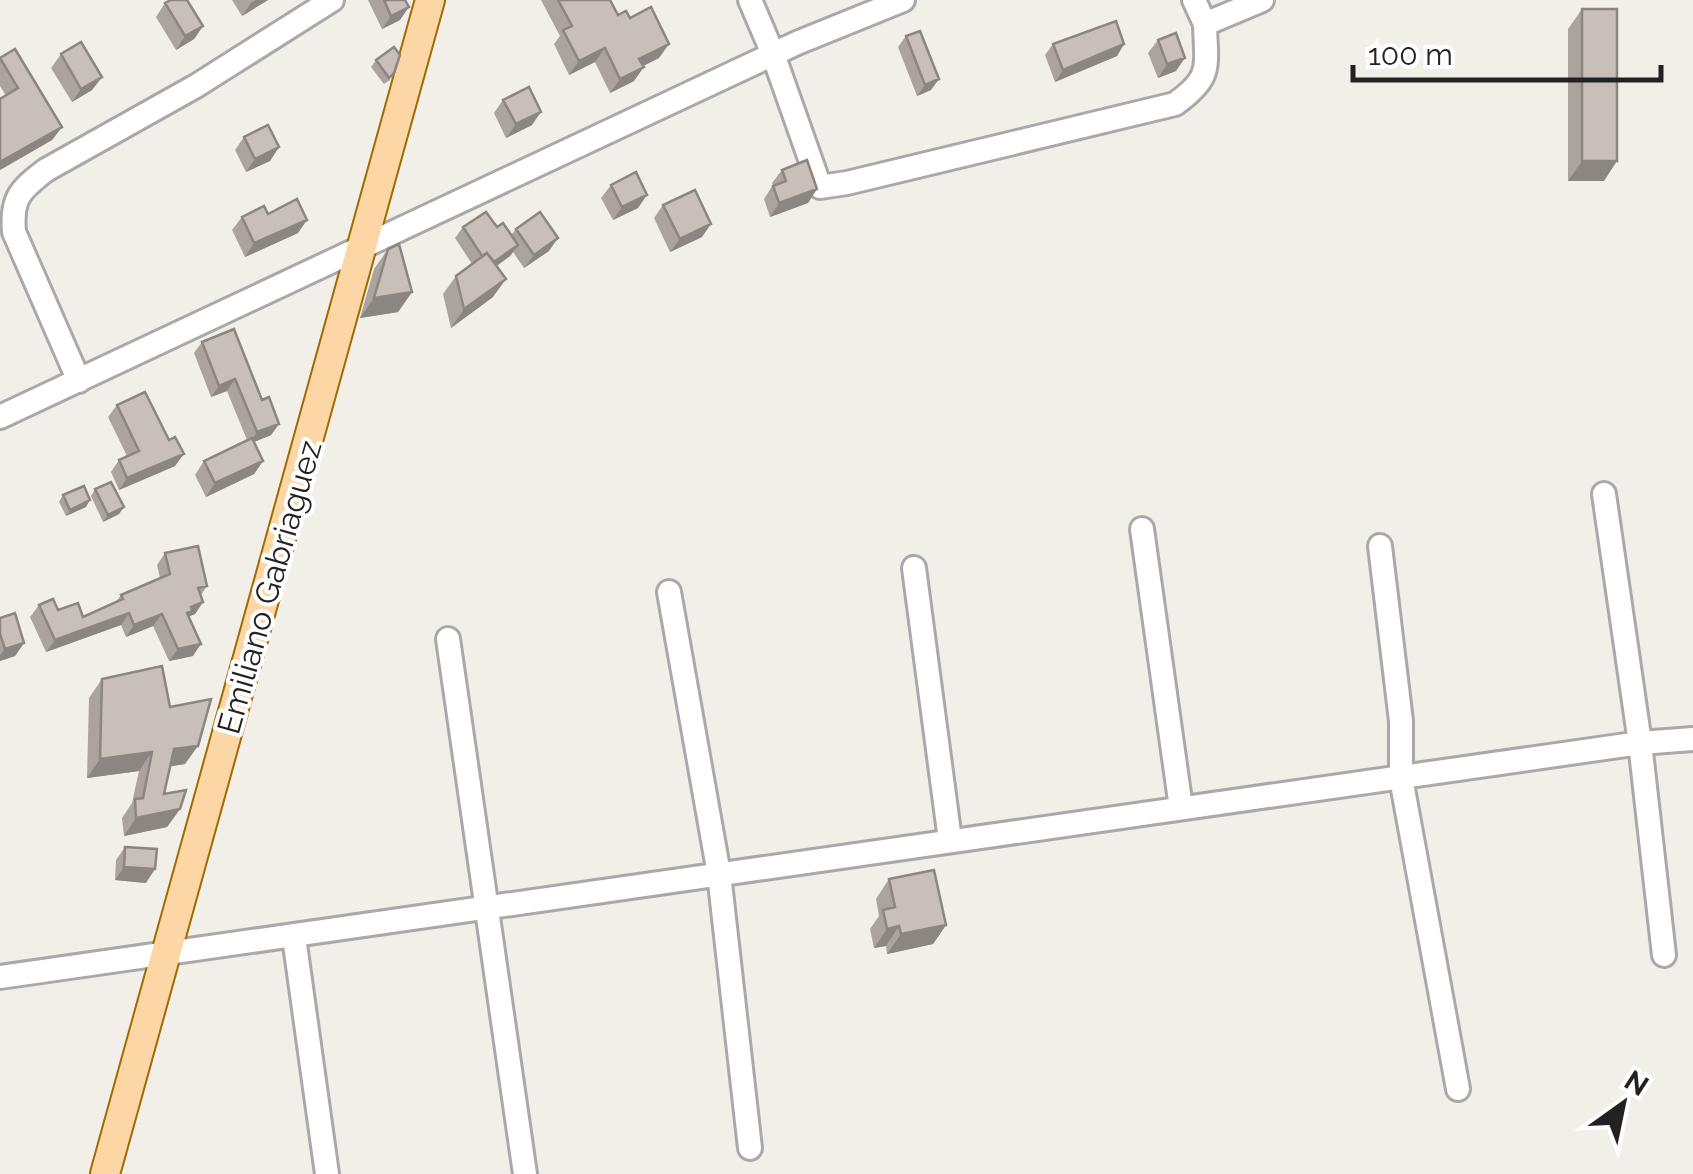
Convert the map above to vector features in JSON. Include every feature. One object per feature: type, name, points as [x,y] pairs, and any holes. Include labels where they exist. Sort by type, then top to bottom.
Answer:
[{"type":"main road","name":"Emiliano Gabriaguez","points":[[105,1174],[430,0]]},
{"type":"street","points":[[79,380],[10,251],[14,232],[12,209],[24,187],[46,170],[196,86],[332,0]]},
{"type":"street","points":[[750,0],[774,54],[820,187],[1176,104],[1198,88],[1206,70],[1205,24],[1194,0]]},
{"type":"street","points":[[0,417],[774,54],[903,0]]},
{"type":"street","points":[[1205,24],[1262,0]]},
{"type":"street","points":[[1604,494],[1640,743],[1664,956]]},
{"type":"street","points":[[1142,529],[1181,808]]},
{"type":"street","points":[[1380,546],[1400,722],[1401,778],[1458,1089]]},
{"type":"street","points":[[914,568],[950,840]]},
{"type":"street","points":[[669,592],[719,874],[750,1148]]},
{"type":"street","points":[[448,639],[526,1174]]},
{"type":"street","points":[[0,977],[1640,743],[1693,739]]},
{"type":"street","points":[[294,937],[327,1174]]},
{"type":"building","points":[[187,0],[203,26],[185,36],[165,3]]},
{"type":"building","points":[[384,0],[405,0],[409,7],[391,16]]},
{"type":"building","points":[[558,0],[610,0],[618,15],[626,11],[630,18],[651,7],[669,44],[639,59],[644,67],[620,79],[605,48],[579,61],[563,30],[572,26]]},
{"type":"building","points":[[1582,9],[1617,9],[1617,161],[1582,161]]},
{"type":"building","points":[[1116,21],[1124,44],[1063,70],[1053,44]]},
{"type":"building","points":[[920,31],[939,79],[925,85],[906,36]]},
{"type":"building","points":[[1176,33],[1185,58],[1167,64],[1158,40]]},
{"type":"building","points":[[81,42],[102,77],[81,89],[61,54]]},
{"type":"building","points":[[394,47],[400,55],[389,78],[376,60]]},
{"type":"building","points":[[15,49],[62,127],[0,162],[0,99],[18,88],[0,58]]},
{"type":"building","points":[[529,87],[541,112],[516,124],[503,100]]},
{"type":"building","points":[[268,125],[279,147],[255,159],[244,137]]},
{"type":"building","points":[[807,160],[817,189],[779,203],[773,186],[786,181],[782,170]]},
{"type":"building","points":[[636,172],[647,195],[622,207],[611,185]]},
{"type":"building","points":[[695,190],[711,224],[680,239],[663,205]]},
{"type":"building","points":[[297,199],[307,220],[254,243],[242,217],[264,206],[268,214]]},
{"type":"building","points":[[486,212],[497,227],[503,223],[518,245],[494,262],[487,253],[482,256],[463,227]]},
{"type":"building","points":[[540,212],[558,238],[534,255],[516,229]]},
{"type":"building","points":[[399,244],[412,292],[374,298],[388,249]]},
{"type":"building","points":[[487,253],[506,279],[464,309],[456,276]]},
{"type":"building","points":[[234,329],[262,400],[269,397],[279,424],[257,432],[235,379],[219,386],[202,342]]},
{"type":"building","points":[[145,392],[169,440],[175,437],[184,454],[127,478],[119,460],[139,451],[117,405]]},
{"type":"building","points":[[252,438],[263,461],[215,483],[204,461]]},
{"type":"building","points":[[111,482],[124,507],[108,515],[95,489]]},
{"type":"building","points":[[84,486],[90,500],[70,510],[63,495]]},
{"type":"building","points":[[198,546],[207,586],[198,588],[203,602],[187,613],[201,644],[178,649],[162,614],[134,625],[129,613],[55,640],[39,605],[53,599],[58,610],[78,603],[83,617],[170,574],[165,553]]},
{"type":"building","points":[[15,613],[24,643],[5,649],[0,618]]},
{"type":"building","points":[[162,666],[170,707],[211,699],[198,746],[174,749],[164,794],[186,790],[180,809],[136,818],[135,799],[143,798],[152,752],[100,759],[102,679]]},
{"type":"building","points":[[125,847],[157,849],[155,869],[124,867]]},
{"type":"building","points":[[934,870],[946,925],[901,934],[899,926],[887,929],[883,910],[895,907],[889,879]]}]
